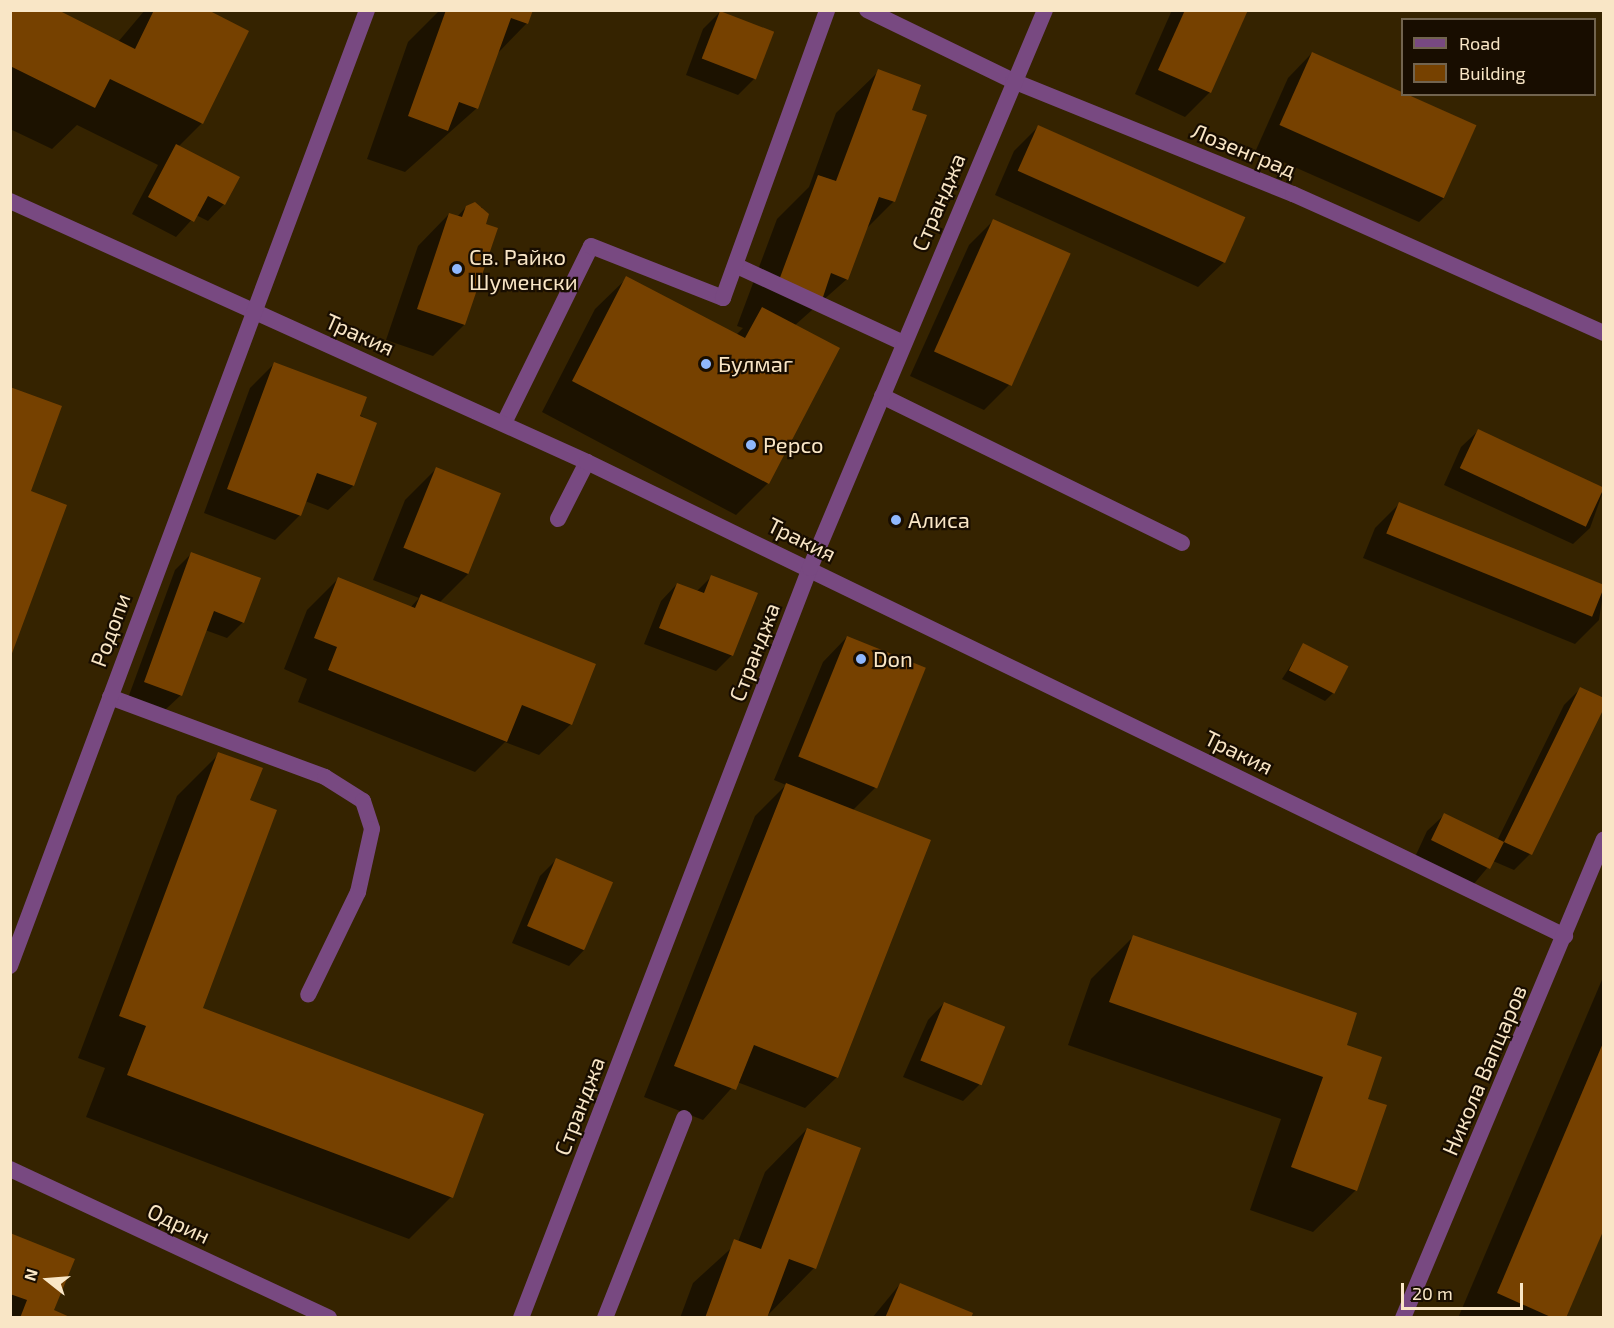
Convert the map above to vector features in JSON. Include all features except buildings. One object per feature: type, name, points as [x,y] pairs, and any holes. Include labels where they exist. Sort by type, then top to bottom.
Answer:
[{"type":"street","name":"Родопи","points":[[10,966],[252,310],[367,10]]},
{"type":"street","points":[[504,423],[591,246],[723,298],[737,266],[827,10]]},
{"type":"street","name":"Лозенград","points":[[867,10],[1013,81],[1293,194],[1604,333]]},
{"type":"street","name":"Странджа","points":[[521,1317],[810,568],[1013,81],[1045,10]]},
{"type":"street","name":"Тракия","points":[[10,201],[587,462],[810,568],[1565,936]]},
{"type":"street","points":[[737,266],[904,344]]},
{"type":"street","points":[[882,396],[1182,543]]},
{"type":"street","points":[[558,519],[587,462]]},
{"type":"street","points":[[110,697],[325,777],[363,801],[372,829],[358,892],[308,995]]},
{"type":"street","name":"Никола Вапцаров","points":[[1403,1317],[1604,839]]},
{"type":"street","points":[[605,1317],[684,1119]]},
{"type":"street","name":"Одрин","points":[[10,1169],[329,1317]]},
{"type":"place","name":"Св. Райко Шуменски","points":[[457,269]]},
{"type":"place","name":"Булмаг","points":[[706,364]]},
{"type":"place","name":"Pepco","points":[[751,445]]},
{"type":"place","name":"Алиса","points":[[896,520]]},
{"type":"place","name":"Don","points":[[861,659]]}]
